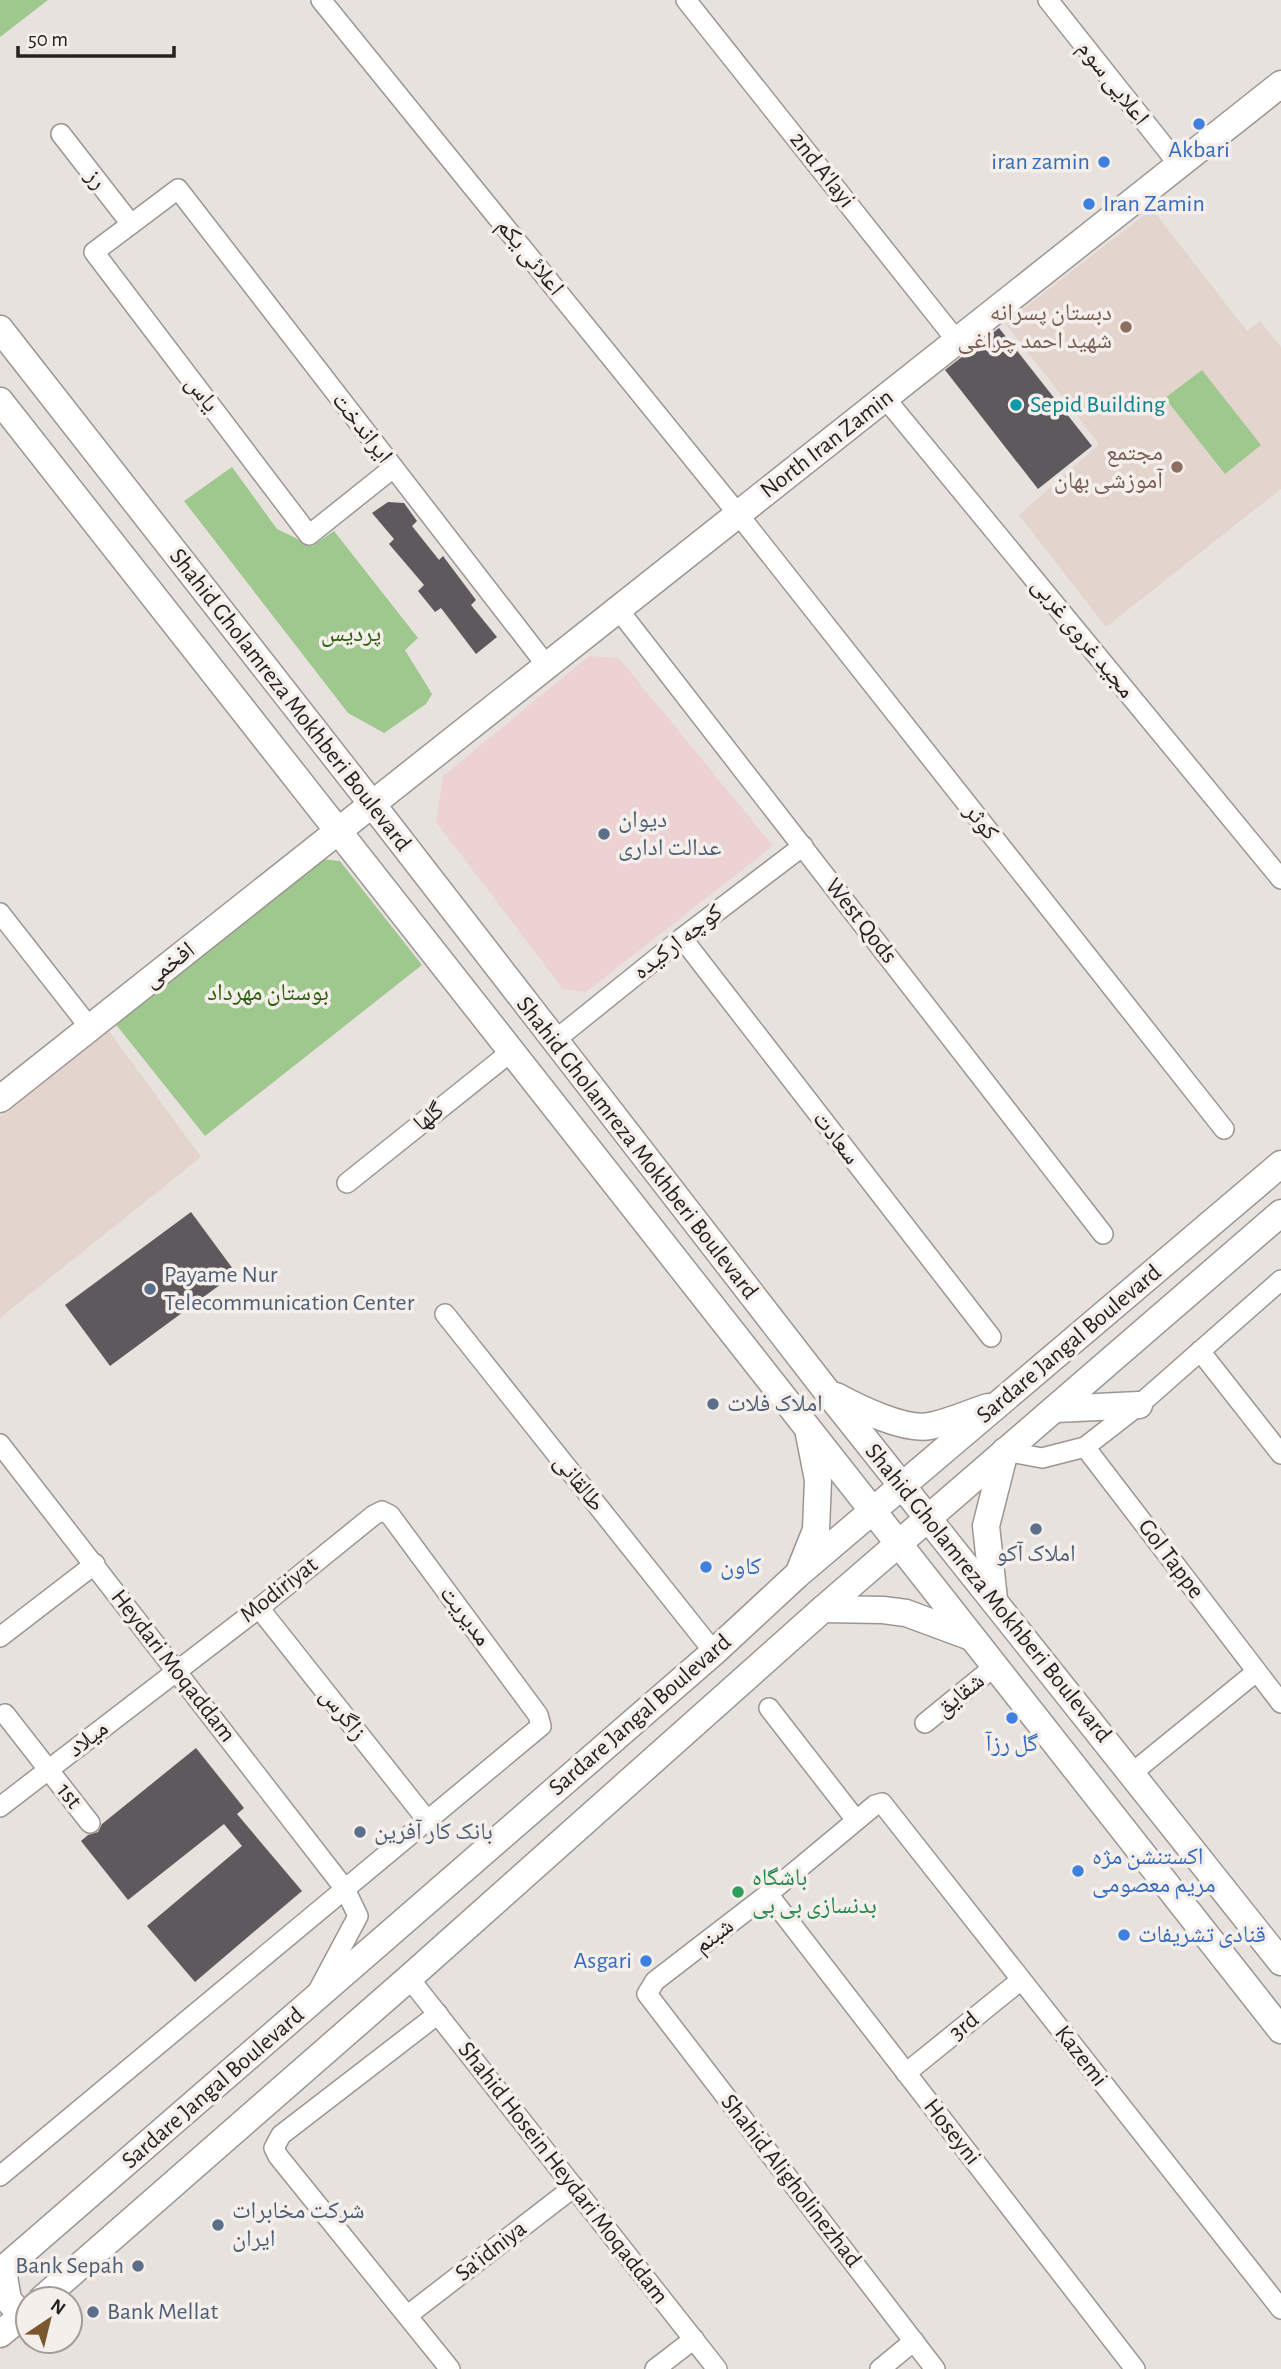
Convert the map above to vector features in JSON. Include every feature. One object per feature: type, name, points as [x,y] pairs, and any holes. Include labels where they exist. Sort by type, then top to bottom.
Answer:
[{"type":"main road","name":"North Iran Zamin","points":[[372,804],[1281,84]]},
{"type":"main road","name":"Shahid Gholamreza Mokhberi Boulevard","points":[[0,329],[825,1389],[1281,1962]]},
{"type":"main road","name":"Shahid Gholamreza Mokhberi Boulevard","points":[[0,401],[1281,2030]]},
{"type":"main road","name":"افخمی","points":[[0,1099],[372,804]]},
{"type":"main road","name":"Sardare Jangal Boulevard","points":[[1,2271],[714,1652],[797,1575],[1281,1164]]},
{"type":"main road","name":"Sardare Jangal Boulevard","points":[[58,2285],[410,1978],[824,1609],[1281,1213]]},
{"type":"main road","points":[[825,1389],[861,1410],[893,1421],[927,1427],[1000,1403]]},
{"type":"main road","points":[[1056,1409],[1139,1405]]},
{"type":"main road","points":[[797,1575],[816,1530],[818,1480],[808,1429]]},
{"type":"main road","points":[[994,1599],[986,1526],[1005,1451]]},
{"type":"main road","points":[[824,1609],[883,1609],[906,1613],[972,1637]]},
{"type":"main road","points":[[1,2271],[8,2300],[14,2307]]},
{"type":"main road","points":[[0,2334],[14,2323]]},
{"type":"street","name":"اعلائی یکم","points":[[321,0],[738,514]]},
{"type":"street","name":"2nd A'layi","points":[[686,0],[957,341]]},
{"type":"street","name":"اعلایی سوم","points":[[1048,0],[1179,165]]},
{"type":"street","name":"رز","points":[[61,134],[131,224]]},
{"type":"street","name":"یاس","points":[[178,189],[94,251],[309,535],[393,468]]},
{"type":"street","name":"ایراندخت","points":[[178,189],[547,666]]},
{"type":"street","name":"مجید غروی غربی","points":[[885,398],[1281,880]]},
{"type":"street","name":"کوثر","points":[[738,514],[1224,1129]]},
{"type":"street","name":"West Qods","points":[[618,609],[1103,1234]]},
{"type":"street","name":"کوچه ارکیده","points":[[554,1041],[682,938],[803,846]]},
{"type":"street","points":[[0,913],[90,1028]]},
{"type":"street","name":"سعادت","points":[[682,938],[991,1337]]},
{"type":"street","name":"گلها","points":[[347,1183],[512,1051]]},
{"type":"street","points":[[1005,1451],[1042,1458],[1085,1447],[1139,1405],[1281,1280]]},
{"type":"street","name":"طالقانی","points":[[445,1314],[714,1652]]},
{"type":"street","points":[[1200,1351],[1281,1454]]},
{"type":"street","name":"Heydari Moqaddam","points":[[0,1444],[345,1889],[358,1916],[312,2001]]},
{"type":"street","name":"Gol Tappe","points":[[1085,1447],[1281,1703]]},
{"type":"street","name":"مدیریت","points":[[259,1608],[374,1515],[382,1511],[390,1515],[538,1715],[541,1726],[427,1820]]},
{"type":"street","points":[[0,1637],[95,1564]]},
{"type":"street","name":"Modiriyat","points":[[176,1670],[259,1608]]},
{"type":"street","name":"زاگرس","points":[[259,1608],[427,1820]]},
{"type":"street","name":"شقایق","points":[[925,1723],[995,1667]]},
{"type":"street","name":"میلاد","points":[[0,1807],[176,1670]]},
{"type":"street","points":[[1132,1773],[1256,1671]]},
{"type":"street","points":[[769,1708],[856,1820]]},
{"type":"street","name":"1st","points":[[5,1714],[90,1823]]},
{"type":"street","name":"شبنم","points":[[647,1994],[654,1981],[768,1894],[875,1805],[882,1803]]},
{"type":"street","name":"Kazemi","points":[[882,1803],[1281,2309]]},
{"type":"street","points":[[0,2176],[427,1820]]},
{"type":"street","name":"Hoseyni","points":[[768,1894],[1135,2369]]},
{"type":"street","name":"Shahid Hosein Heydari Moqaddam","points":[[410,1978],[717,2369]]},
{"type":"street","name":"3rd","points":[[906,2073],[1021,1980]]},
{"type":"street","name":"Shahid Aligholinezhad","points":[[647,1994],[935,2369]]},
{"type":"street","points":[[438,2014],[281,2135],[274,2148],[450,2369]]},
{"type":"street","name":"Sa'idniya","points":[[408,2315],[574,2187]]},
{"type":"street","points":[[654,2369],[694,2339]]},
{"type":"street","points":[[880,2369],[914,2341]]},
{"type":"shaded area","points":[[1152,209],[1247,331],[1260,321],[1281,347],[1281,489],[1106,627],[1019,515],[1099,444],[1005,323]]},
{"type":"shaded area","name":"دیوان عدالت اداری","points":[[589,656],[619,658],[773,846],[586,992],[563,989],[436,822],[443,776]]},
{"type":"shaded area","points":[[109,1031],[201,1157],[0,1318],[0,1117]]},
{"type":"green space","points":[[0,0],[48,0],[0,37]]},
{"type":"green space","points":[[1202,370],[1261,445],[1225,474],[1165,398]]},
{"type":"green space","name":"پردیس","points":[[232,467],[277,529],[312,546],[334,531],[418,638],[405,650],[432,694],[426,704],[384,733],[348,713],[184,501]]},
{"type":"green space","name":"بوستان مهرداد","points":[[321,859],[340,861],[422,965],[205,1136],[114,1022]]},
{"type":"building","name":"Sepid Building","points":[[999,328],[1092,446],[1038,489],[945,370]]},
{"type":"building","points":[[388,502],[404,503],[417,521],[412,526],[439,560],[443,556],[476,600],[471,605],[497,637],[476,654],[441,608],[435,612],[418,591],[424,585],[389,544],[394,539],[372,513]]},
{"type":"building","name":"Payame Nur Telecommunication Center","points":[[191,1212],[236,1273],[110,1366],[65,1305]]},
{"type":"building","points":[[196,1748],[244,1808],[237,1814],[302,1891],[195,1982],[147,1926],[242,1846],[224,1824],[128,1900],[81,1841],[98,1832],[102,1824]]},
{"type":"place","name":"Akbari","points":[[1199,124]]},
{"type":"place","name":"iran zamin","points":[[1104,162]]},
{"type":"place","name":"Iran Zamin","points":[[1089,204]]},
{"type":"place","name":"دبستان پسرانه شهید احمد چراغی","points":[[1126,327]]},
{"type":"place","name":"Sepid Building","points":[[1016,405]]},
{"type":"place","name":"مجتمع آموزشی بهان","points":[[1177,467]]},
{"type":"place","name":"دیوان عدالت اداری","points":[[604,834]]},
{"type":"place","name":"Payame Nur Telecommunication Center","points":[[150,1289]]},
{"type":"place","name":"املاک فلات","points":[[713,1404]]},
{"type":"place","name":"املاک آکو","points":[[1036,1529]]},
{"type":"place","name":"کاون","points":[[706,1567]]},
{"type":"place","name":"گل رزآ","points":[[1012,1718]]},
{"type":"place","name":"بانک کار آفرین","points":[[360,1832]]},
{"type":"place","name":"اکستنشن مژه مریم معصومی","points":[[1078,1871]]},
{"type":"place","name":"باشگاه بدنسازی بی بی","points":[[738,1892]]},
{"type":"place","name":"قنادی تشریفات","points":[[1124,1935]]},
{"type":"place","name":"Asgari","points":[[646,1961]]},
{"type":"place","name":"شرکت مخابرات ایران","points":[[218,2225]]},
{"type":"place","name":"Bank Sepah","points":[[138,2266]]},
{"type":"place","name":"Bank Mellat","points":[[93,2312]]}]
